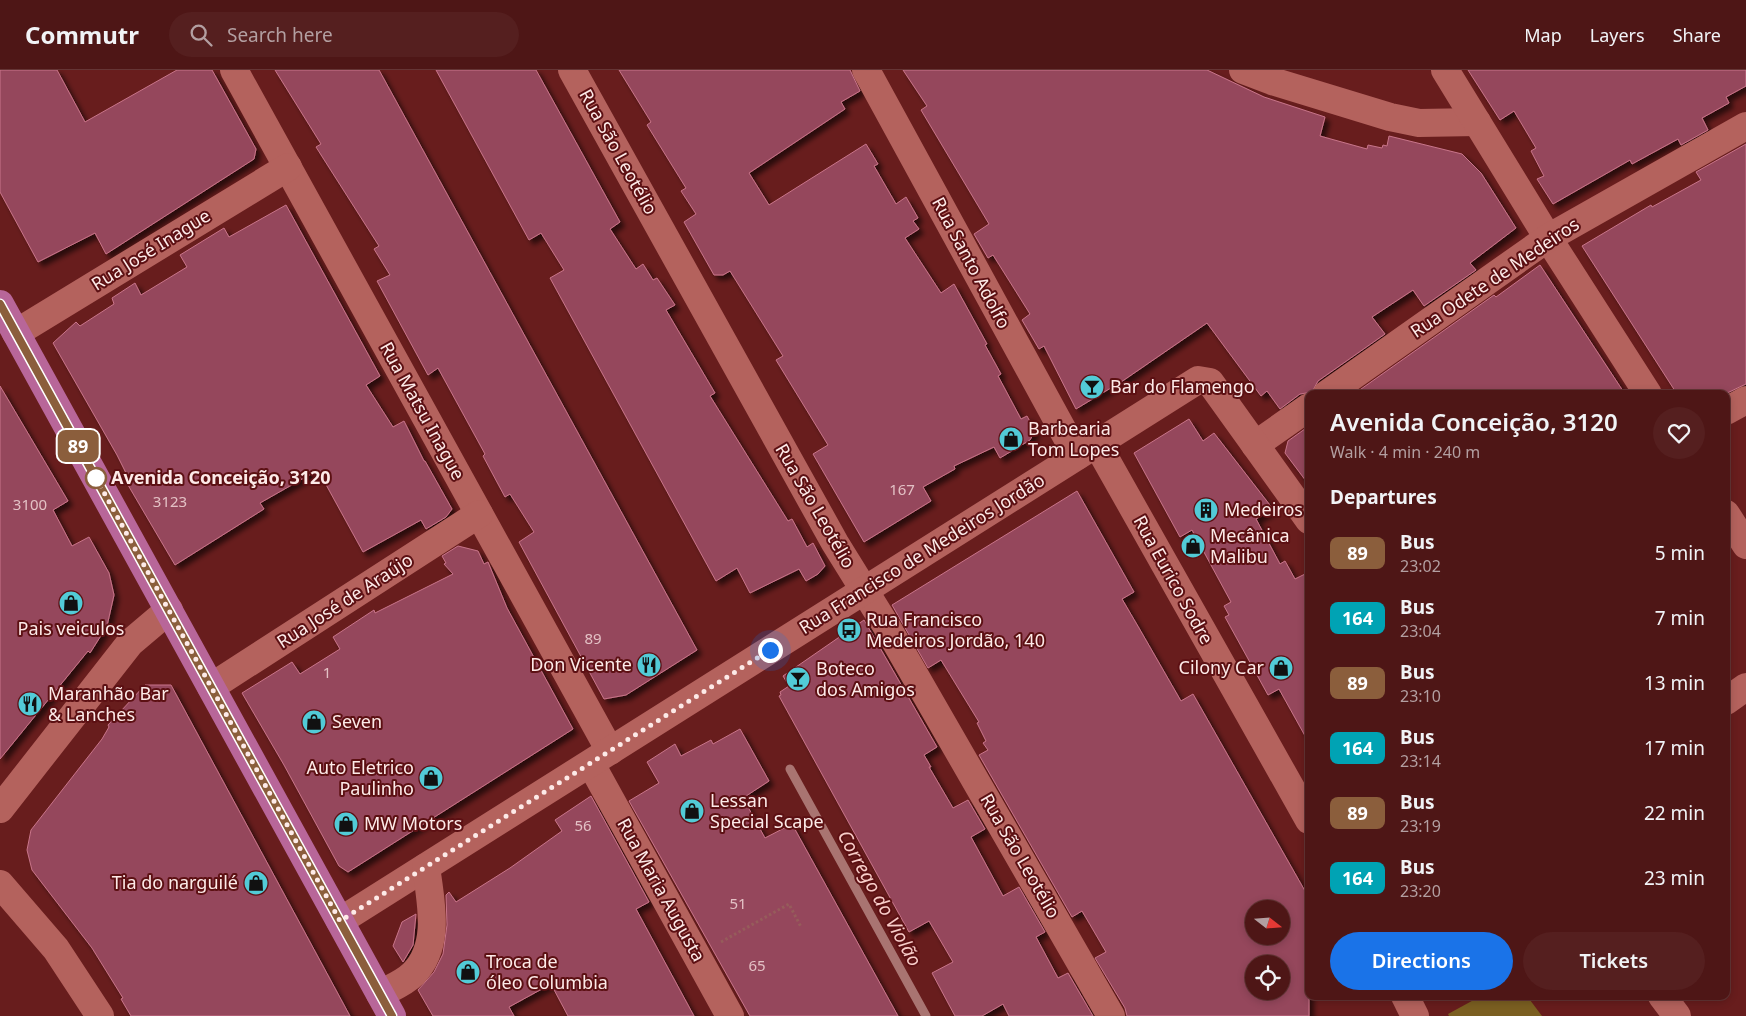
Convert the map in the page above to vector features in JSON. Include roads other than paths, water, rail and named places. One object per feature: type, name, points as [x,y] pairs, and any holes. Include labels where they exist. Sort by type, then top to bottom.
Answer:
[{"type":"main road","points":[[0,304],[386,1005]]},
{"type":"street","name":"Rua Matsu Inague","points":[[234,70],[479,514],[600,757]]},
{"type":"street","name":"Rua São Leotélio","points":[[572,70],[835,543],[1111,1016]]},
{"type":"street","name":"Rua Santo Adolfo","points":[[866,70],[1087,450]]},
{"type":"street","points":[[1243,70],[1272,81],[1400,120],[1419,124],[1477,122]]},
{"type":"street","points":[[1445,70],[1548,238],[1645,390]]},
{"type":"street","name":"Rua Odete de Medeiros","points":[[1333,390],[1548,238],[1746,126]]},
{"type":"street","name":"Rua José Inague","points":[[16,334],[288,167]]},
{"type":"street","name":"Rua Francisco de Medeiros Jordão","points":[[340,921],[1198,380],[1210,382],[1305,514]]},
{"type":"street","points":[[1730,408],[1746,400]]},
{"type":"street","points":[[1255,445],[1305,410]]},
{"type":"street","name":"Rua Eurico Sodre","points":[[1087,450],[1305,813]]},
{"type":"street","name":"Rua José de Araújo","points":[[211,688],[479,514]]},
{"type":"street","points":[[1730,520],[1746,545]]},
{"type":"street","points":[[0,809],[130,643],[169,610]]},
{"type":"street","points":[[1730,698],[1746,687]]},
{"type":"street","name":"Rua Maria Augusta","points":[[600,757],[730,1016]]},
{"type":"street","points":[[386,1005],[424,960],[432,936],[426,867]]},
{"type":"street","points":[[0,884],[56,949],[100,1016]]},
{"type":"street","points":[[1407,1000],[1415,1016]]},
{"type":"street","points":[[1665,1000],[1677,1016]]},
{"type":"waterway","name":"Corrego do Violão","points":[[790,769],[926,1016]]},
{"type":"place","name":"Bar do Flamengo","points":[[1092,387]]},
{"type":"place","name":"Barbearia Tom Lopes","points":[[1011,439]]},
{"type":"place","name":"Avenida Conceição, 3120","points":[[96,478]]},
{"type":"place","name":"Medeiros","points":[[1206,510]]},
{"type":"place","name":"Mecânica Malibu","points":[[1193,546]]},
{"type":"place","name":"Pais veiculos","points":[[71,603]]},
{"type":"place","name":"Rua Francisco Medeiros Jordão, 140","points":[[849,630]]},
{"type":"place","name":"Don Vicente","points":[[649,665]]},
{"type":"place","name":"Cilony Car","points":[[1281,668]]},
{"type":"place","name":"Boteco dos Amigos","points":[[798,679]]},
{"type":"place","name":"Maranhão Bar & Lanches","points":[[30,704]]},
{"type":"place","name":"Seven","points":[[314,722]]},
{"type":"place","name":"Auto Eletrico Paulinho","points":[[431,778]]},
{"type":"place","name":"Lessan Special Scape","points":[[692,811]]},
{"type":"place","name":"MW Motors","points":[[346,824]]},
{"type":"place","name":"Tia do narguilé","points":[[256,883]]},
{"type":"place","name":"Troca de óleo Columbia","points":[[468,972]]}]
